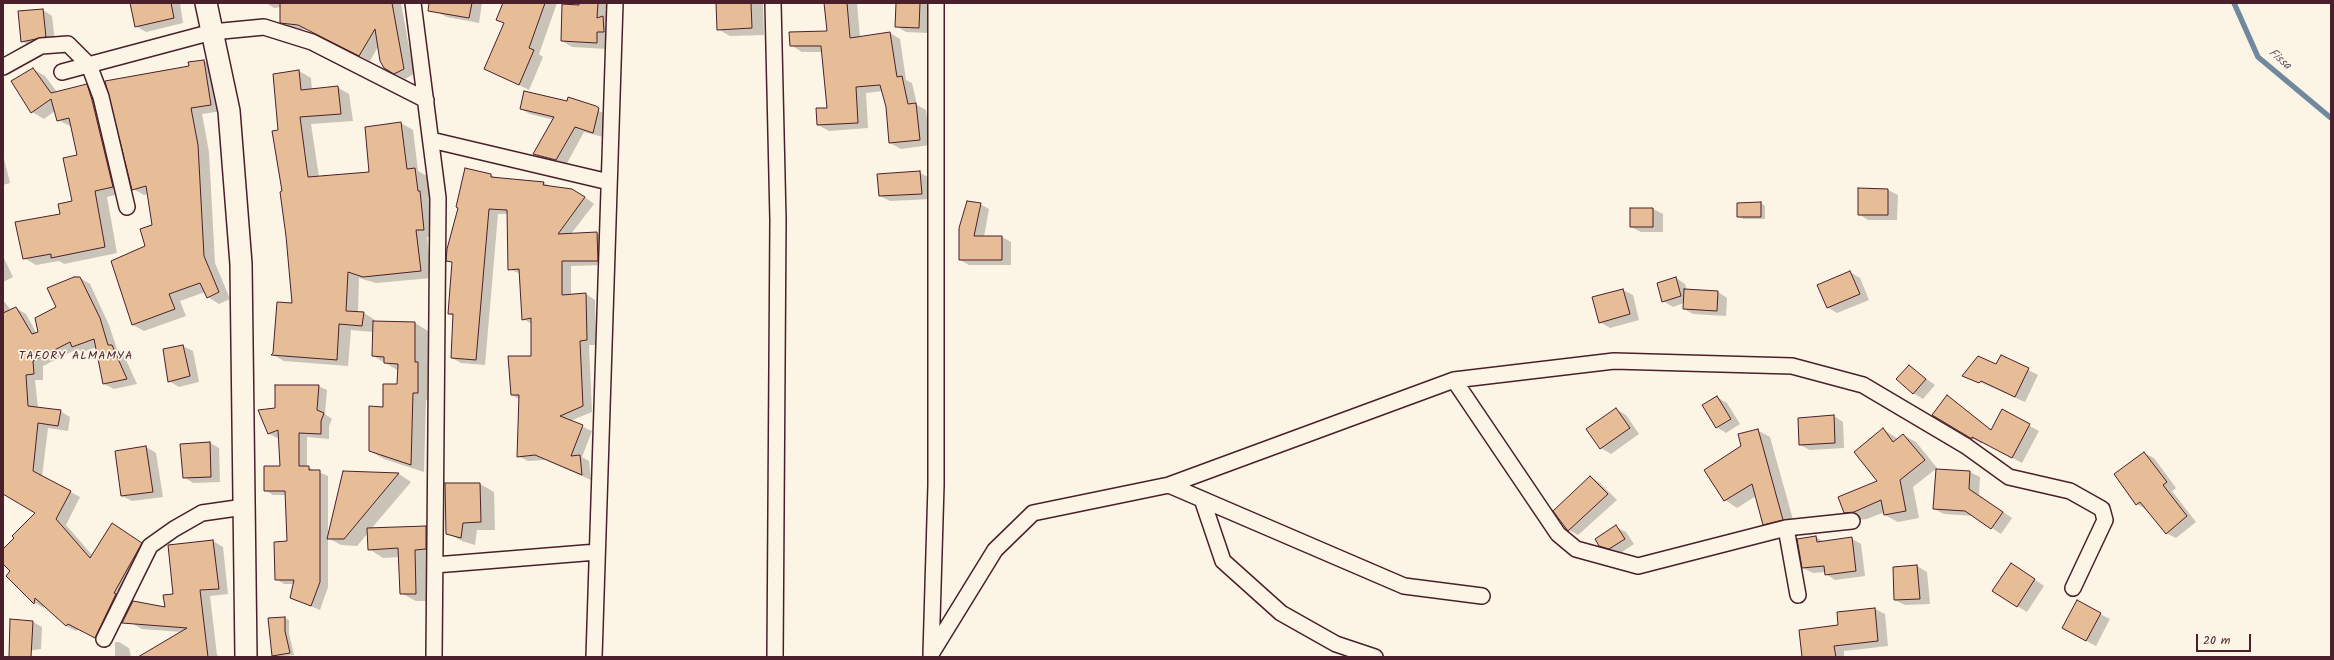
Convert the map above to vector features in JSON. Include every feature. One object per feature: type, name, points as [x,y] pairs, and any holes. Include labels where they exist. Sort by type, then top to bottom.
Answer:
[{"type":"main road","points":[[206,3],[229,111],[241,264],[246,657]]},
{"type":"street","points":[[413,3],[438,198],[434,657]]},
{"type":"street","points":[[594,657],[614,3]]},
{"type":"street","points":[[773,3],[778,220],[775,657]]},
{"type":"street","points":[[931,656],[936,485],[936,3]]},
{"type":"street","points":[[62,72],[212,32],[264,27],[312,42],[426,100]]},
{"type":"street","points":[[3,67],[41,46],[68,44],[89,65],[101,97],[127,207]]},
{"type":"street","points":[[431,140],[609,182]]},
{"type":"street","points":[[931,656],[995,550],[1033,513],[1169,485],[1454,380],[1614,361],[1792,366],[1863,385],[1966,446],[2009,477],[2070,492],[2102,509],[2105,520],[2073,588]]},
{"type":"street","points":[[1454,380],[1558,534],[1576,549],[1638,566],[1786,528],[1852,521]]},
{"type":"street","points":[[1169,485],[1404,586],[1482,596]]},
{"type":"street","points":[[1202,499],[1224,561],[1229,566],[1281,613],[1336,644],[1375,657]]},
{"type":"street","points":[[104,639],[150,546],[174,529],[202,513],[244,507]]},
{"type":"street","points":[[1786,528],[1798,595]]},
{"type":"street","points":[[435,565],[597,552]]},
{"type":"building","points":[[130,3],[171,3],[174,18],[135,27]]},
{"type":"building","points":[[280,3],[392,3],[404,69],[394,74],[384,68],[380,61],[375,29],[359,56],[298,25],[280,23]]},
{"type":"building","points":[[429,3],[472,3],[469,18],[428,11]]},
{"type":"building","points":[[503,3],[545,3],[529,48],[534,50],[519,85],[484,69],[504,23],[496,20]]},
{"type":"building","points":[[579,3],[598,3],[597,18],[603,16],[604,32],[597,32],[597,43],[561,41],[562,4],[579,5]]},
{"type":"building","points":[[716,3],[751,3],[752,28],[717,30]]},
{"type":"building","points":[[824,3],[847,3],[850,38],[890,32],[897,77],[902,76],[908,104],[916,103],[920,140],[889,143],[886,107],[880,85],[856,87],[858,123],[817,125],[816,108],[827,108],[821,46],[790,46],[789,32],[827,31]]},
{"type":"building","points":[[896,3],[920,3],[919,28],[895,27]]},
{"type":"building","points":[[43,9],[46,37],[21,42],[18,11]]},
{"type":"building","points":[[204,60],[211,105],[191,108],[198,145],[204,256],[219,292],[207,298],[200,283],[169,294],[175,309],[132,325],[111,261],[145,246],[140,229],[152,225],[146,186],[132,190],[105,81],[189,66],[188,62]]},
{"type":"building","points":[[33,68],[51,93],[87,84],[113,187],[95,191],[105,247],[51,258],[51,254],[23,259],[15,222],[60,214],[58,204],[72,201],[63,158],[77,155],[69,118],[57,121],[51,99],[31,113],[11,81]]},
{"type":"building","points":[[299,70],[301,90],[338,86],[341,114],[300,117],[308,177],[369,172],[365,127],[401,122],[407,169],[415,168],[418,191],[420,191],[424,230],[416,230],[421,271],[363,277],[348,272],[346,311],[364,312],[362,326],[339,324],[337,360],[271,355],[273,353],[277,302],[292,303],[286,236],[280,192],[282,191],[272,131],[278,130],[273,74]]},
{"type":"building","points":[[524,91],[567,101],[568,97],[596,106],[599,108],[593,133],[575,127],[556,160],[533,154],[554,117],[520,109]]},
{"type":"building","points":[[465,168],[491,174],[491,177],[544,182],[543,185],[572,189],[585,197],[558,234],[597,232],[598,261],[562,261],[562,295],[586,293],[587,340],[580,341],[583,406],[560,416],[583,425],[571,456],[580,455],[582,475],[535,455],[517,457],[519,395],[511,395],[508,356],[531,356],[531,318],[522,320],[519,269],[508,270],[507,210],[489,209],[476,360],[451,358],[453,314],[448,314],[452,262],[446,261],[447,249],[458,208],[456,207]]},
{"type":"building","points":[[920,171],[922,194],[879,196],[877,174]]},
{"type":"building","points":[[1858,188],[1888,189],[1888,215],[1858,215]]},
{"type":"building","points":[[967,201],[981,203],[974,236],[1002,236],[1002,260],[959,260],[959,228]]},
{"type":"building","points":[[1761,202],[1761,217],[1737,217],[1737,203]]},
{"type":"building","points":[[1630,208],[1653,208],[1653,227],[1630,227]]},
{"type":"building","points":[[1850,271],[1860,294],[1827,308],[1817,285]]},
{"type":"building","points":[[74,277],[80,277],[100,318],[108,345],[112,345],[127,379],[103,384],[94,339],[72,347],[70,342],[33,361],[34,374],[26,375],[28,406],[61,410],[58,426],[38,423],[33,471],[71,491],[56,519],[90,558],[112,523],[142,543],[114,593],[116,594],[95,638],[68,624],[66,626],[35,598],[34,604],[6,576],[10,571],[3,564],[3,549],[14,538],[12,536],[35,513],[3,494],[3,313],[16,307],[32,334],[38,332],[35,318],[56,307],[47,288]]},
{"type":"building","points":[[1676,277],[1681,296],[1662,302],[1657,283]]},
{"type":"building","points":[[1623,289],[1630,314],[1599,323],[1592,297]]},
{"type":"building","points":[[1684,289],[1718,291],[1717,311],[1683,309]]},
{"type":"building","points":[[373,321],[415,322],[415,362],[418,362],[418,393],[413,393],[411,465],[369,451],[369,406],[383,407],[383,384],[397,384],[398,364],[384,363],[384,357],[372,356]]},
{"type":"building","points":[[183,345],[190,376],[168,382],[163,349]]},
{"type":"building","points":[[2001,355],[2029,368],[2015,397],[1981,381],[1979,383],[1962,376],[1978,356],[1996,364]]},
{"type":"building","points":[[1909,365],[1926,379],[1913,394],[1896,379]]},
{"type":"building","points":[[275,385],[319,385],[317,410],[324,413],[321,421],[321,434],[299,433],[299,466],[309,466],[309,470],[320,470],[320,582],[311,606],[290,598],[294,580],[275,580],[274,542],[287,541],[285,491],[264,491],[264,466],[280,466],[278,430],[268,434],[258,410],[275,408]]},
{"type":"building","points":[[1947,395],[1991,430],[2002,409],[2030,424],[2012,458],[1972,437],[1972,439],[1932,415]]},
{"type":"building","points":[[1717,396],[1731,419],[1716,428],[1702,405]]},
{"type":"building","points":[[1616,408],[1630,428],[1600,449],[1586,429]]},
{"type":"building","points":[[1834,415],[1835,443],[1799,445],[1798,418]]},
{"type":"building","points":[[1883,428],[1893,442],[1903,434],[1925,460],[1900,480],[1906,511],[1884,515],[1881,500],[1854,512],[1844,513],[1838,497],[1877,481],[1854,452]]},
{"type":"building","points":[[1758,429],[1783,520],[1763,525],[1752,484],[1724,501],[1704,470],[1741,446],[1738,434]]},
{"type":"building","points":[[210,442],[211,477],[183,478],[180,444]]},
{"type":"building","points":[[146,446],[153,492],[121,496],[115,451]]},
{"type":"building","points":[[2144,452],[2167,482],[2163,485],[2187,516],[2166,534],[2140,502],[2136,505],[2114,474]]},
{"type":"building","points":[[1936,469],[1970,471],[1969,489],[2003,512],[1991,529],[1965,511],[1933,509]]},
{"type":"building","points":[[343,471],[399,473],[344,539],[327,539]]},
{"type":"building","points":[[1590,476],[1608,494],[1568,531],[1553,511]]},
{"type":"building","points":[[445,483],[480,483],[481,522],[463,523],[461,538],[446,534]]},
{"type":"building","points":[[1616,525],[1625,539],[1609,549],[1599,546],[1595,539]]},
{"type":"building","points":[[426,526],[426,549],[415,550],[416,594],[400,594],[398,548],[368,550],[367,528]]},
{"type":"building","points":[[1816,536],[1817,542],[1852,537],[1856,571],[1825,575],[1824,566],[1802,568],[1797,539]]},
{"type":"building","points":[[213,540],[219,589],[200,590],[208,657],[138,657],[187,628],[122,623],[133,601],[165,607],[163,595],[173,594],[168,545]]},
{"type":"building","points":[[2011,563],[2035,579],[2017,607],[1992,591]]},
{"type":"building","points":[[1917,565],[1920,599],[1894,600],[1893,567]]},
{"type":"building","points":[[2077,600],[2101,613],[2086,641],[2062,628]]},
{"type":"building","points":[[1875,608],[1878,641],[1834,646],[1836,657],[1802,657],[1799,630],[1838,625],[1837,612]]},
{"type":"building","points":[[285,617],[285,631],[290,653],[272,656],[268,618]]},
{"type":"building","points":[[10,619],[33,621],[31,657],[9,657]]},
{"type":"waterway","name":"Fissa","points":[[2234,3],[2258,57],[2331,118]]},
{"type":"district","name":"TAFORY ALMAMYA","points":[[76,357]]}]
